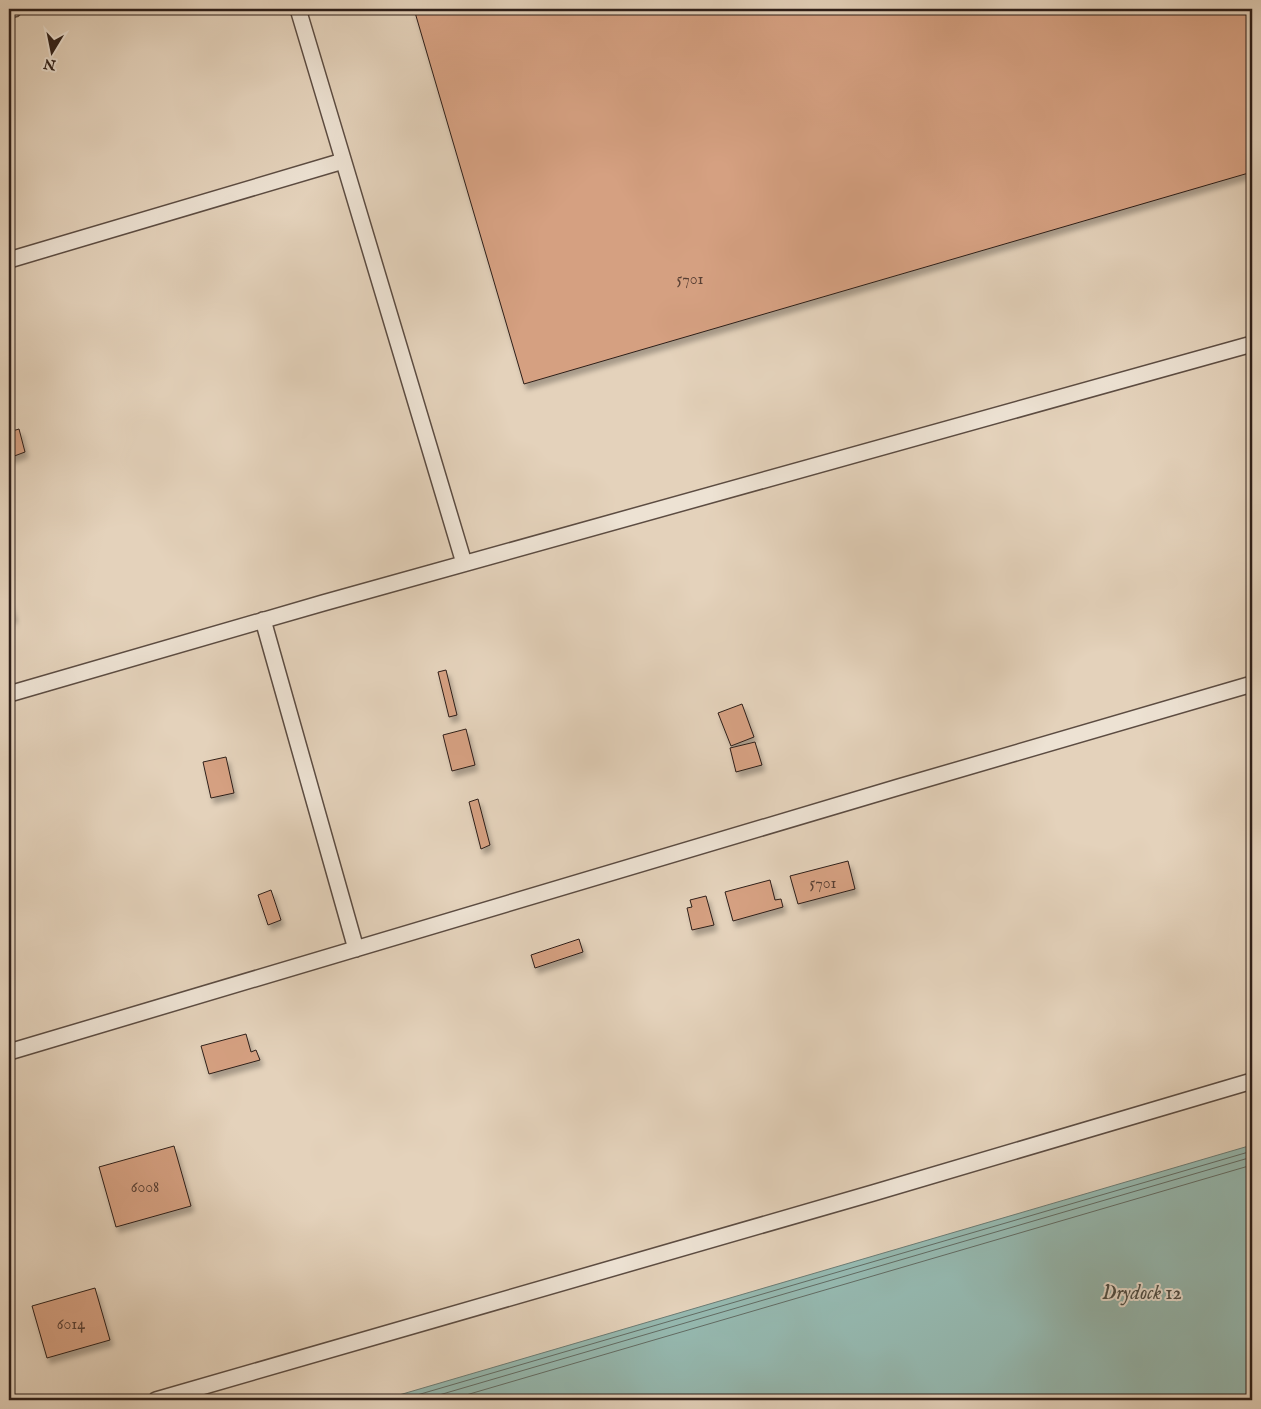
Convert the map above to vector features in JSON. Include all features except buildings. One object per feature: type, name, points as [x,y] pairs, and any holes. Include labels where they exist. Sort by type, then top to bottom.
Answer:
[{"type":"lane","points":[[9,10],[14,9]]},
{"type":"lane","points":[[298,9],[464,564]]},
{"type":"lane","points":[[9,260],[343,161]]},
{"type":"lane","points":[[9,694],[263,620],[1252,344]]},
{"type":"lane","points":[[263,620],[356,949]]},
{"type":"lane","points":[[9,1052],[1252,684]]},
{"type":"lane","points":[[156,1400],[873,1193],[1252,1081]]},
{"type":"water","name":"Drydock 12","points":[[1252,1145],[1252,1400],[382,1400]]}]
